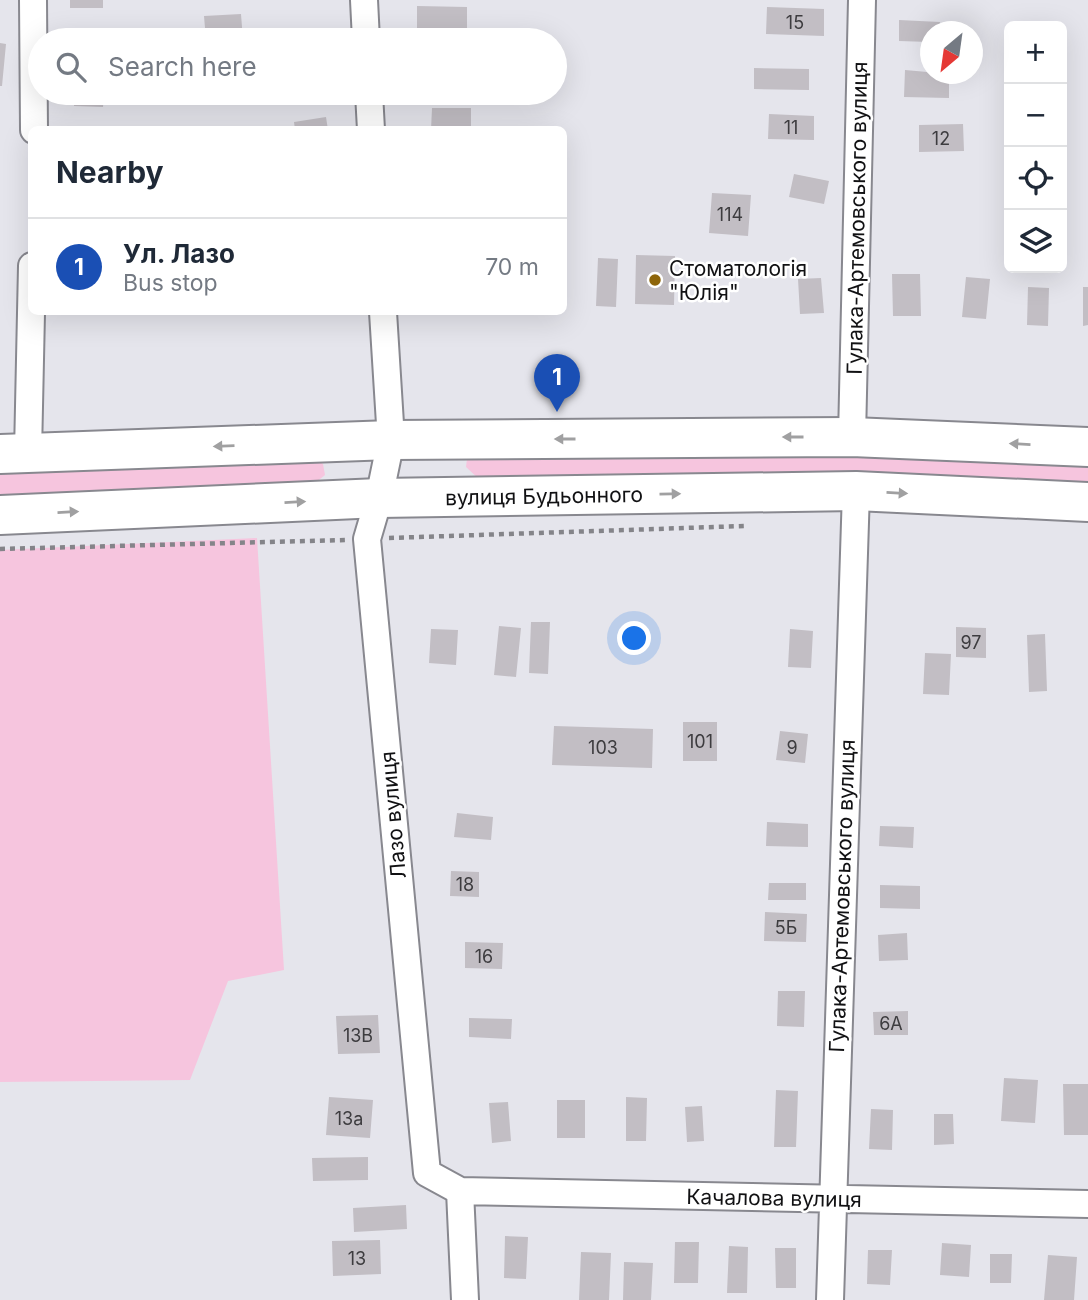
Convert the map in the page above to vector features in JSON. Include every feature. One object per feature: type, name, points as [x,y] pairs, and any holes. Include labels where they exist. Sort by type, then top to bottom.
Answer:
[{"type":"main road","points":[[14,454],[391,440],[852,437],[1088,447]]},
{"type":"main road","name":"вулиця Будьонного","points":[[0,515],[379,498],[856,491],[1088,502]]},
{"type":"street","points":[[33,0],[33,28]]},
{"type":"street","points":[[363,0],[365,28]]},
{"type":"street","name":"Гулака-Артемовського вулиця","points":[[852,437],[862,0]]},
{"type":"street","points":[[34,105],[34,126]]},
{"type":"street","points":[[370,105],[372,126]]},
{"type":"street","points":[[14,454],[28,308]]},
{"type":"street","name":"Лазо вулиця","points":[[383,315],[391,440],[367,539],[427,1174],[460,1191]]},
{"type":"street","name":"Гулака-Артемовського вулиця","points":[[830,1300],[856,491]]},
{"type":"street","points":[[460,1191],[465,1300]]},
{"type":"street","name":"Качалова вулиця","points":[[460,1191],[1088,1204]]},
{"type":"path","points":[[0,550],[758,525]]},
{"type":"shaded area","points":[[476,451],[626,451],[1088,461],[1088,485],[481,481],[466,467],[467,459]]},
{"type":"shaded area","points":[[316,459],[323,464],[325,475],[315,483],[0,495],[0,471]]},
{"type":"shaded area","points":[[257,538],[284,970],[228,981],[190,1080],[0,1082],[0,550]]},
{"type":"building","points":[[70,0],[103,0],[103,8],[70,8]]},
{"type":"building","points":[[417,6],[467,7],[467,28],[417,28]]},
{"type":"building","points":[[767,7],[824,9],[824,36],[766,34]]},
{"type":"building","points":[[241,14],[242,28],[205,28],[204,16]]},
{"type":"building","points":[[899,20],[920,21],[920,42],[899,41]]},
{"type":"building","points":[[0,43],[6,44],[2,86],[0,86]]},
{"type":"building","points":[[754,68],[809,69],[809,90],[754,89]]},
{"type":"building","points":[[905,70],[920,71],[920,84],[949,84],[949,98],[904,97]]},
{"type":"building","points":[[74,105],[103,105],[103,107]]},
{"type":"building","points":[[432,108],[471,108],[471,126],[431,126]]},
{"type":"building","points":[[769,114],[814,116],[814,140],[768,139]]},
{"type":"building","points":[[326,117],[327,126],[294,126],[294,122]]},
{"type":"building","points":[[963,124],[964,151],[919,152],[919,125]]},
{"type":"building","points":[[794,174],[829,181],[824,204],[789,197]]},
{"type":"building","points":[[712,193],[751,195],[748,236],[709,233]]},
{"type":"building","name":"Стоматологія \"Юлія\"","points":[[636,255],[675,256],[674,305],[635,304]]},
{"type":"building","points":[[598,258],[618,259],[616,307],[596,306]]},
{"type":"building","points":[[892,274],[920,274],[921,316],[893,316]]},
{"type":"building","points":[[966,277],[990,279],[986,319],[962,317]]},
{"type":"building","points":[[821,278],[824,313],[800,314],[798,279]]},
{"type":"building","points":[[1028,287],[1049,288],[1048,326],[1027,325]]},
{"type":"building","points":[[1083,287],[1088,287],[1088,325],[1083,326]]},
{"type":"building","points":[[531,622],[550,622],[548,674],[529,673]]},
{"type":"building","points":[[499,626],[521,628],[516,677],[494,675]]},
{"type":"building","points":[[956,627],[986,628],[986,658],[956,657]]},
{"type":"building","points":[[431,629],[458,630],[456,665],[429,663]]},
{"type":"building","points":[[790,629],[813,631],[811,668],[788,667]]},
{"type":"building","points":[[1045,634],[1047,691],[1029,692],[1027,635]]},
{"type":"building","points":[[925,653],[951,654],[949,695],[923,694]]},
{"type":"building","points":[[683,722],[717,722],[717,761],[683,761]]},
{"type":"building","points":[[554,726],[653,729],[652,768],[552,765]]},
{"type":"building","points":[[780,731],[808,734],[805,763],[776,760]]},
{"type":"building","points":[[457,813],[493,817],[491,840],[454,837]]},
{"type":"building","points":[[767,822],[808,824],[808,847],[766,846]]},
{"type":"building","points":[[880,826],[914,827],[913,848],[879,846]]},
{"type":"building","points":[[451,871],[479,872],[479,897],[450,896]]},
{"type":"building","points":[[769,883],[806,883],[806,900],[768,900]]},
{"type":"building","points":[[880,885],[920,886],[920,909],[880,908]]},
{"type":"building","points":[[765,912],[807,914],[806,942],[764,941]]},
{"type":"building","points":[[907,933],[908,960],[879,961],[878,935]]},
{"type":"building","points":[[465,942],[503,943],[502,969],[465,968]]},
{"type":"building","points":[[778,991],[805,991],[804,1027],[777,1026]]},
{"type":"building","points":[[908,1011],[908,1035],[874,1035],[873,1012]]},
{"type":"building","points":[[378,1015],[380,1053],[338,1054],[336,1016]]},
{"type":"building","points":[[469,1018],[512,1019],[511,1039],[469,1037]]},
{"type":"building","points":[[1004,1078],[1038,1080],[1035,1123],[1001,1121]]},
{"type":"building","points":[[1063,1084],[1088,1084],[1088,1135],[1064,1135]]},
{"type":"building","points":[[776,1090],[798,1091],[796,1147],[774,1147]]},
{"type":"building","points":[[329,1097],[373,1100],[370,1138],[326,1135]]},
{"type":"building","points":[[626,1097],[647,1098],[646,1141],[626,1141]]},
{"type":"building","points":[[557,1100],[585,1100],[585,1138],[557,1138]]},
{"type":"building","points":[[508,1102],[511,1141],[492,1143],[489,1103]]},
{"type":"building","points":[[702,1106],[704,1141],[687,1142],[685,1107]]},
{"type":"building","points":[[871,1109],[893,1110],[892,1150],[869,1149]]},
{"type":"building","points":[[934,1114],[953,1114],[954,1144],[934,1145]]},
{"type":"building","points":[[368,1157],[368,1180],[313,1181],[312,1158]]},
{"type":"building","points":[[406,1205],[407,1229],[354,1232],[353,1208]]},
{"type":"building","points":[[505,1236],[528,1237],[526,1279],[504,1278]]},
{"type":"building","points":[[380,1240],[381,1274],[333,1276],[332,1241]]},
{"type":"building","points":[[675,1242],[699,1242],[698,1283],[674,1283]]},
{"type":"building","points":[[942,1243],[971,1245],[969,1277],[940,1275]]},
{"type":"building","points":[[729,1246],[748,1247],[747,1293],[727,1293]]},
{"type":"building","points":[[775,1248],[796,1248],[796,1288],[776,1288]]},
{"type":"building","points":[[868,1250],[892,1250],[890,1285],[867,1284]]},
{"type":"building","points":[[581,1252],[611,1253],[609,1300],[579,1300]]},
{"type":"building","points":[[990,1254],[1012,1254],[1011,1283],[990,1283]]},
{"type":"building","points":[[1048,1255],[1077,1257],[1074,1300],[1044,1300]]},
{"type":"building","points":[[624,1262],[653,1263],[651,1300],[623,1300]]},
{"type":"place","name":"Стоматологія \"Юлія\"","points":[[655,280]]},
{"type":"place","name":"Ул. Лазо","points":[[557,412]]}]
